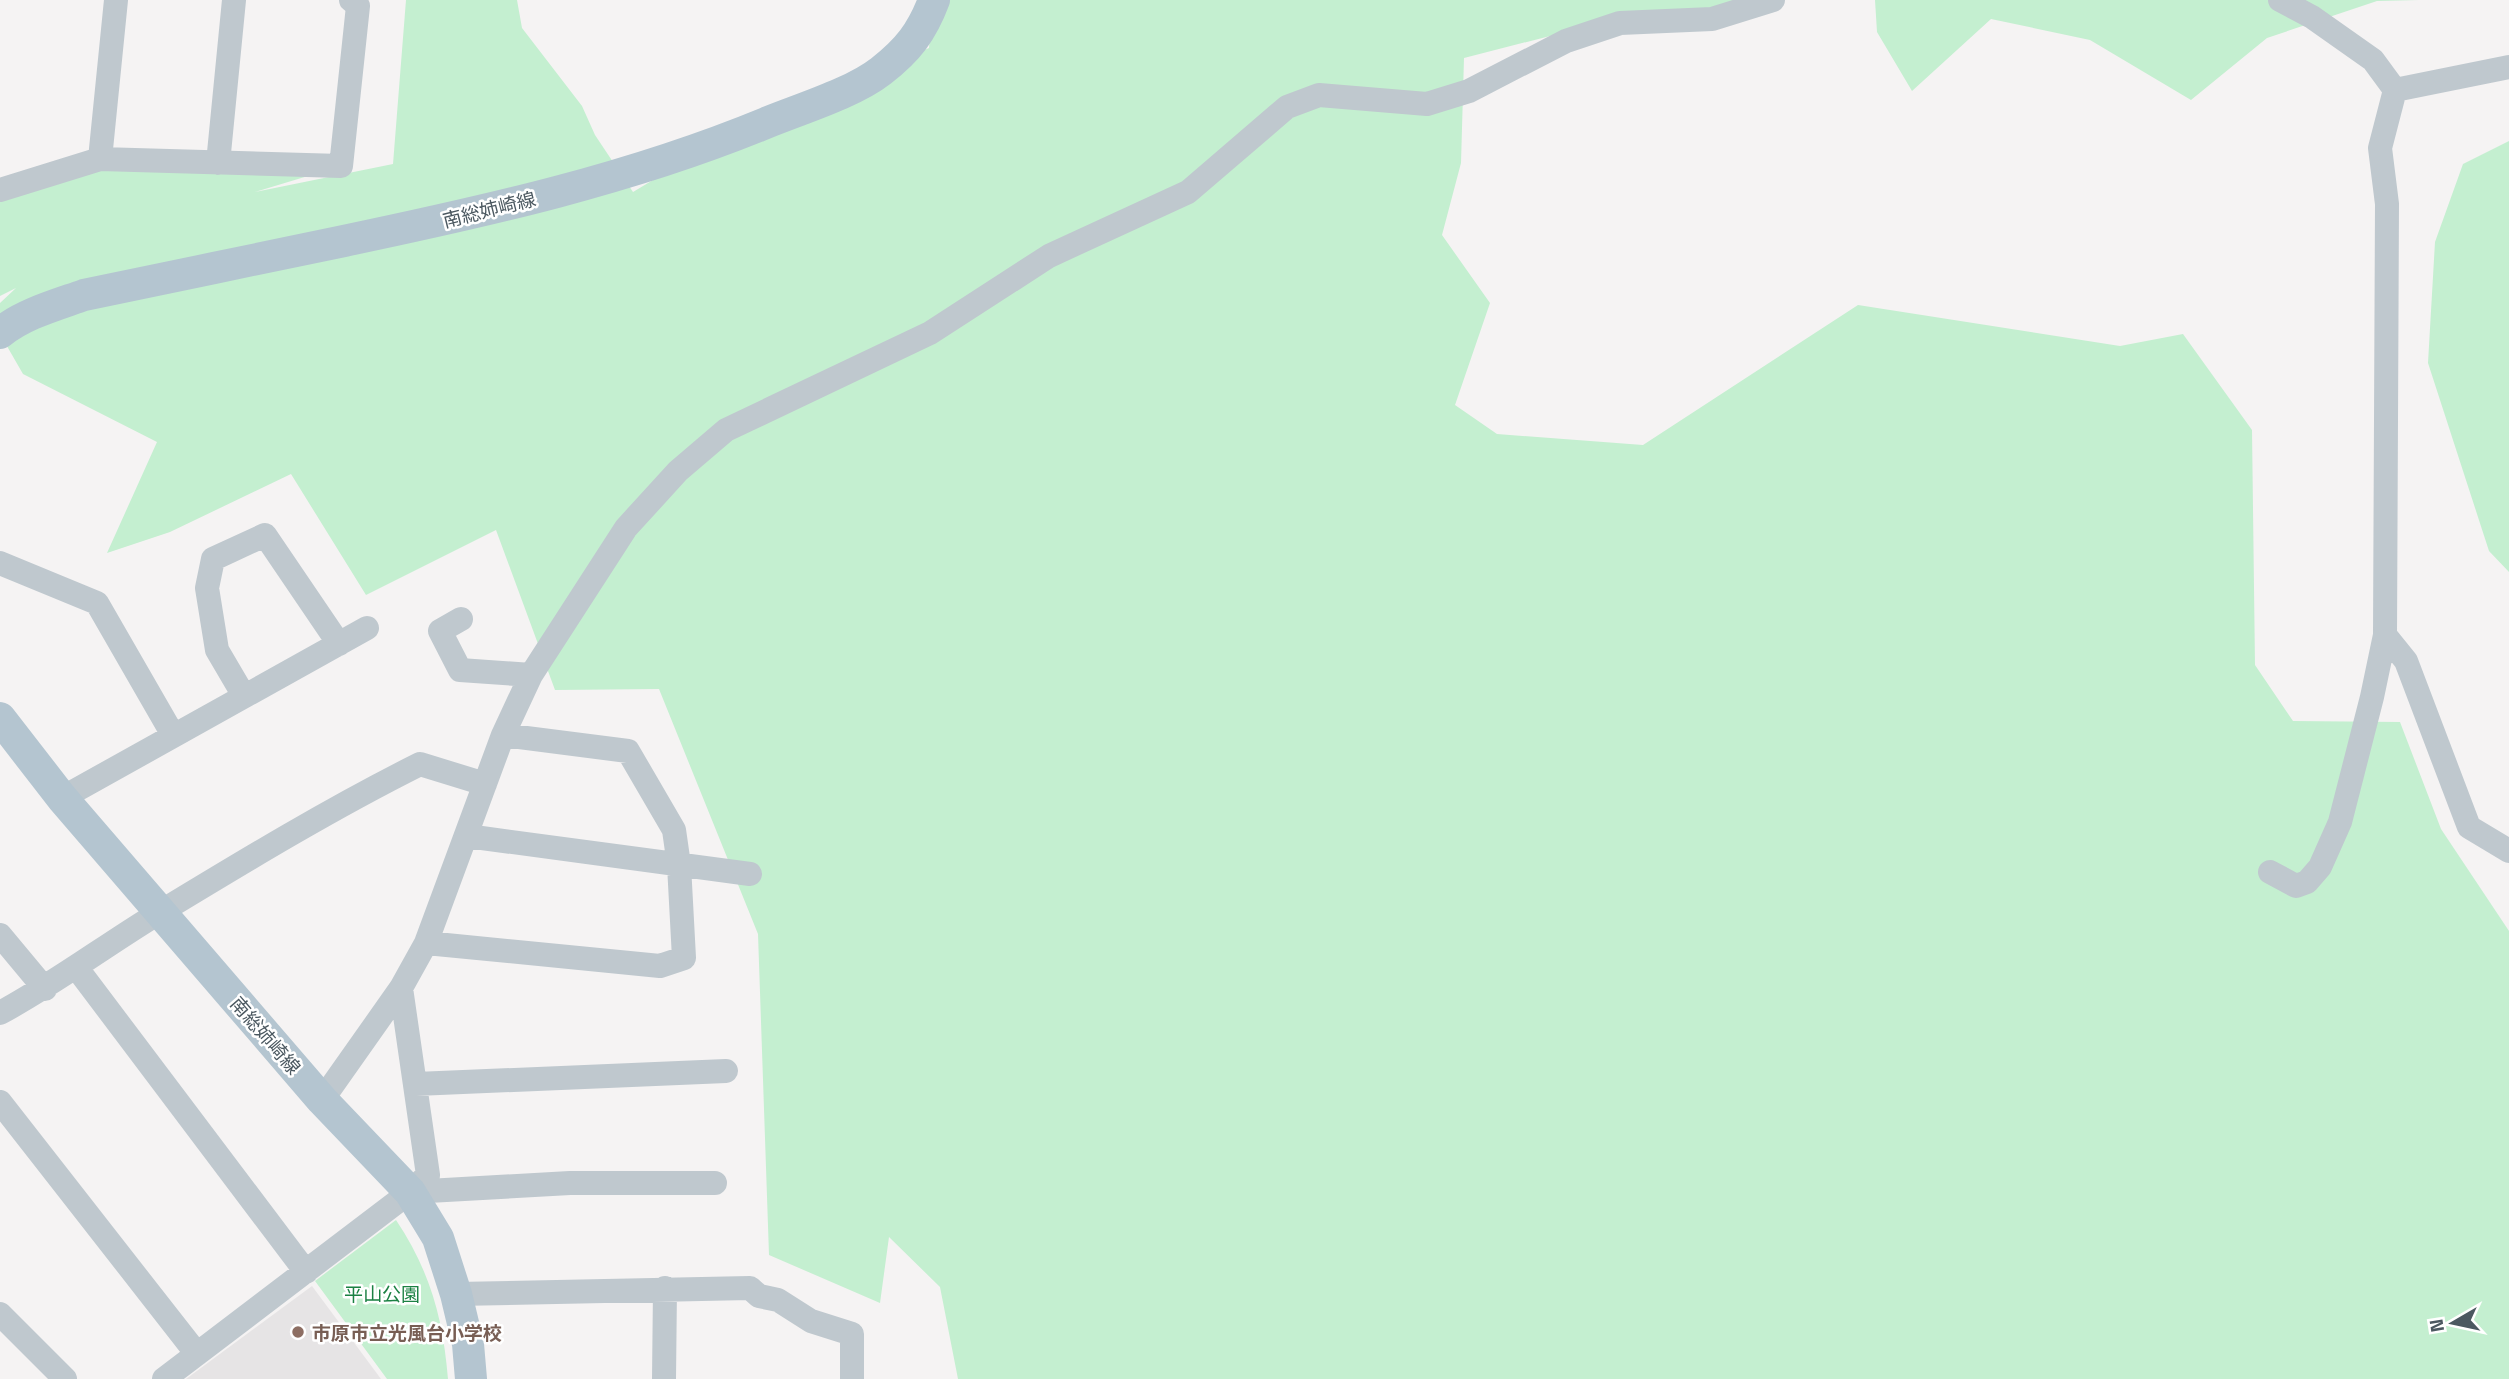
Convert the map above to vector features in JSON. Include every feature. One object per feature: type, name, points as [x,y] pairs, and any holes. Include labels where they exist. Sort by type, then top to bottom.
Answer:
[{"type":"main road","name":"南総姉崎線","points":[[0,333],[20,320],[84,295],[467,215],[683,156],[846,90],[879,73],[910,47],[927,19],[934,0]]},
{"type":"main road","name":"南総姉崎線","points":[[0,718],[62,798],[322,1100],[410,1192],[438,1238],[468,1344],[471,1379]]},
{"type":"street","points":[[100,159],[116,0]]},
{"type":"street","points":[[218,163],[234,0]]},
{"type":"street","points":[[0,190],[100,159],[341,166],[358,6],[351,0]]},
{"type":"street","points":[[322,1100],[401,988],[426,943],[503,735],[531,675],[626,528],[678,471],[726,430],[929,333],[1049,256],[1188,192],[1287,107],[1319,94],[1427,104],[1469,91],[1566,41],[1620,23],[1712,19],[1773,0]]},
{"type":"street","points":[[2270,873],[2296,886],[2307,882],[2320,867],[2340,822],[2385,635],[2387,204],[2380,148],[2395,90],[2374,60],[2280,0]]},
{"type":"street","points":[[2395,90],[2509,67]]},
{"type":"street","points":[[244,696],[217,650],[207,588],[213,559],[265,535],[339,643]]},
{"type":"street","points":[[0,563],[97,603],[173,735]]},
{"type":"street","points":[[461,619],[440,631],[460,670],[531,675]]},
{"type":"street","points":[[62,798],[367,628]]},
{"type":"street","points":[[2385,635],[2406,661],[2469,827],[2509,851]]},
{"type":"street","points":[[426,943],[660,966],[684,958],[679,865],[674,830],[628,751],[503,735]]},
{"type":"street","points":[[0,1013],[45,989],[160,912],[369,789],[420,764],[485,784]]},
{"type":"street","points":[[467,836],[750,874]]},
{"type":"street","points":[[0,935],[45,989]]},
{"type":"street","points":[[76,967],[306,1272]]},
{"type":"street","points":[[164,1379],[410,1192],[428,1175],[401,988]]},
{"type":"street","points":[[416,1084],[726,1071]]},
{"type":"street","points":[[0,1102],[197,1354]]},
{"type":"street","points":[[410,1192],[570,1183],[715,1182]]},
{"type":"street","points":[[456,1294],[750,1287],[759,1296],[778,1300],[811,1321],[852,1334],[852,1379]]},
{"type":"street","points":[[664,1379],[665,1288]]},
{"type":"street","points":[[0,1314],[65,1379]]},
{"type":"shaded area","name":"市原市立光風台小学校","points":[[312,1286],[381,1379],[186,1379]]},
{"type":"green space","points":[[406,0],[517,0],[522,28],[582,106],[595,135],[633,192],[713,144],[929,48],[933,0],[1771,0],[1585,27],[1464,58],[1461,163],[1442,235],[1490,303],[1455,405],[1497,434],[1643,445],[1858,305],[2120,346],[2183,334],[2252,430],[2255,665],[2293,721],[2400,722],[2441,829],[2509,931],[2509,1379],[958,1379],[940,1287],[889,1237],[880,1303],[769,1255],[758,934],[659,689],[555,690],[496,530],[366,595],[291,474],[170,532],[107,553],[157,442],[23,374],[0,334],[0,303],[16,288],[0,296],[0,190],[100,159],[341,166],[255,192],[393,164]]},
{"type":"green space","points":[[1875,0],[2419,0],[2377,1],[2267,38],[2191,100],[2090,40],[1991,19],[1912,91],[1877,32]]},
{"type":"green space","points":[[2509,141],[2509,572],[2489,551],[2428,363],[2435,242],[2463,164]]},
{"type":"green space","name":"平山公園","points":[[396,1220],[418,1258],[433,1296],[443,1336],[448,1379],[387,1379],[315,1281]]},
{"type":"place","name":"市原市立光風台小学校","points":[[298,1332]]}]
